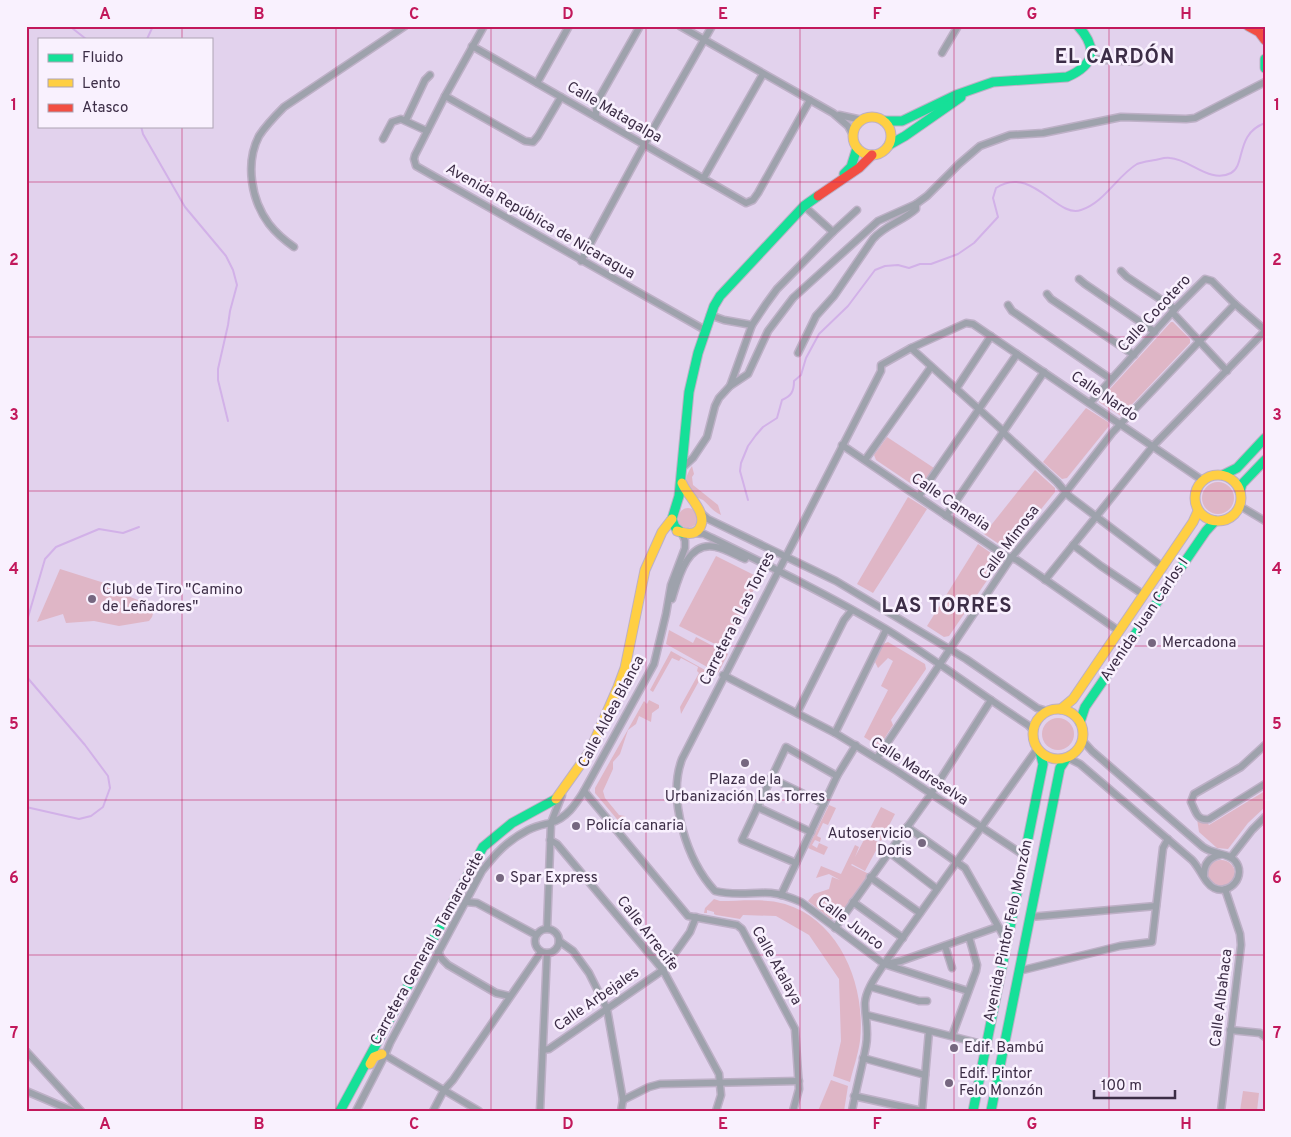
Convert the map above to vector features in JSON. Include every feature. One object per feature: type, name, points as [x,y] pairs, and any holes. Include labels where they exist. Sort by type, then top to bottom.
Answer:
[{"type":"street","points":[[294,247],[268,223],[259,207],[252,188],[252,161],[259,136],[284,107],[405,26]]},
{"type":"street","points":[[383,139],[392,122],[401,118],[427,131],[484,26]]},
{"type":"street","points":[[537,83],[569,26]]},
{"type":"street","points":[[596,117],[598,100],[640,26]]},
{"type":"street","points":[[680,26],[833,113],[848,126],[858,148],[872,155]]},
{"type":"street","points":[[582,260],[644,145],[712,26]]},
{"type":"street","points":[[942,53],[958,26]]},
{"type":"street","points":[[833,113],[862,120],[873,117],[884,121],[902,121],[956,95],[993,82],[1067,77],[1078,73],[1086,67],[1090,59],[1090,43],[1087,34],[1078,26]]},
{"type":"street","points":[[1248,26],[1259,32],[1265,40]]},
{"type":"street","name":"Calle Matagalpa","points":[[472,46],[744,202],[753,200],[758,193],[810,100]]},
{"type":"street","points":[[1090,59],[1139,62]]},
{"type":"street","points":[[1265,59],[1265,68]]},
{"type":"street","points":[[703,179],[763,74]]},
{"type":"street","points":[[406,120],[425,80],[430,75]]},
{"type":"street","points":[[682,469],[693,458],[707,437],[717,402],[730,386],[748,374],[768,331],[793,298],[878,221],[916,204],[927,196],[980,146],[1010,135],[1043,133],[1121,117],[1194,118],[1265,82]]},
{"type":"street","points":[[839,180],[843,180],[872,155],[882,152],[889,145],[905,136],[968,91]]},
{"type":"street","points":[[445,96],[525,141],[533,142],[561,97]]},
{"type":"street","points":[[853,135],[854,129],[862,120]]},
{"type":"street","points":[[884,121],[890,132],[889,145]]},
{"type":"street","name":"Avenida República de Nicaragua","points":[[427,131],[415,155],[416,166],[705,330]]},
{"type":"street","points":[[682,533],[675,526],[672,519],[679,496],[689,392],[693,371],[710,315],[720,296],[804,206],[839,180],[851,167],[858,148]]},
{"type":"street","points":[[798,353],[816,316],[834,296],[873,239],[880,231],[909,215],[916,209],[916,204]]},
{"type":"street","points":[[804,206],[833,232]]},
{"type":"street","points":[[730,386],[752,325],[777,289],[857,210]]},
{"type":"street","points":[[1121,271],[1173,311],[1198,342],[1227,370]]},
{"type":"street","points":[[1079,279],[1155,332]]},
{"type":"street","name":"Calle Cocotero","points":[[1090,403],[1202,280],[1212,281],[1265,331]]},
{"type":"street","points":[[1047,294],[1051,299],[1134,355]]},
{"type":"street","name":"Calle Mimosa","points":[[877,758],[1012,558],[1112,433],[1235,304]]},
{"type":"street","points":[[1008,305],[1012,311],[1111,379]]},
{"type":"street","points":[[710,315],[752,325]]},
{"type":"street","name":"Calle Nardo","points":[[911,348],[970,322],[1202,480]]},
{"type":"street","points":[[1045,580],[1154,446],[1265,331]]},
{"type":"street","points":[[956,389],[991,336]]},
{"type":"street","points":[[911,348],[1003,431],[1066,492],[1162,567]]},
{"type":"street","name":"Carretera a Las Torres","points":[[715,891],[704,876],[686,841],[680,817],[677,778],[682,759],[723,675],[881,371],[881,365],[911,348]]},
{"type":"street","points":[[919,496],[1017,354]]},
{"type":"street","points":[[865,460],[931,367]]},
{"type":"street","points":[[946,516],[1044,372]]},
{"type":"street","points":[[1223,475],[1237,468],[1265,438]]},
{"type":"street","name":"Calle Camelia","points":[[842,445],[1004,555],[1017,560],[1119,631]]},
{"type":"street","points":[[1240,491],[1234,481],[1223,475],[1216,474],[1202,480],[1194,493],[1195,506],[1208,520],[1223,521],[1230,518],[1240,506],[1242,484],[1265,460]]},
{"type":"street","points":[[682,469],[684,490],[701,513],[708,519],[836,581],[950,650],[1037,708],[1047,711],[1061,709],[1072,713],[1083,728],[1083,741],[1077,751],[1067,758]]},
{"type":"street","points":[[675,510],[681,504],[695,505]]},
{"type":"street","points":[[1240,506],[1265,521]]},
{"type":"street","name":"Avenida Juan Carlos I","points":[[1061,709],[1073,699],[1193,522],[1198,511]]},
{"type":"street","points":[[694,533],[702,522],[701,513]]},
{"type":"street","name":"Carretera General a Tamaraceite","points":[[340,1111],[483,847],[512,824],[552,801],[565,787],[590,751],[618,686],[629,651],[645,570],[666,525],[672,519]]},
{"type":"street","name":"Avenida Juan Carlos I","points":[[1080,722],[1085,708],[1206,531],[1215,521]]},
{"type":"street","points":[[658,541],[668,532],[704,534],[777,570],[886,630],[940,664],[1033,730]]},
{"type":"street","name":"Calle Aldea Blanca","points":[[356,1111],[384,1054],[482,871],[496,852],[510,840],[529,829],[551,823],[563,817],[576,804],[584,791],[654,664],[671,585],[685,548],[682,533]]},
{"type":"street","points":[[1073,545],[1144,594]]},
{"type":"street","name":"Calle Aldea Blanca","points":[[666,614],[680,574],[689,558],[697,549],[713,546],[747,560],[759,562]]},
{"type":"street","points":[[797,713],[844,620],[852,610]]},
{"type":"street","points":[[835,733],[886,630]]},
{"type":"street","name":"Calle Madreselva","points":[[723,675],[856,745],[1025,856]]},
{"type":"street","points":[[835,928],[931,794],[991,700]]},
{"type":"street","points":[[1047,711],[1036,721],[1033,730],[1038,750],[1052,759],[1067,758],[1080,764],[1198,866],[1209,885],[1214,888],[1225,889],[1235,883],[1239,872],[1236,861],[1231,857],[1211,852],[1204,847],[1092,751],[1083,741]]},
{"type":"street","points":[[781,895],[837,776],[856,745]]},
{"type":"street","points":[[1265,745],[1241,766],[1194,794],[1191,802],[1198,817],[1204,820],[1209,819],[1265,784]]},
{"type":"street","points":[[796,863],[742,840],[757,807],[786,747],[837,776]]},
{"type":"street","points":[[852,1111],[867,1034],[865,1002],[871,987],[884,964],[956,861],[1038,750]]},
{"type":"street","name":"Avenida Pintor Felo Monzón","points":[[973,1111],[1043,764],[1038,750]]},
{"type":"street","name":"Avenida Pintor Felo Monzón","points":[[991,1111],[1060,768],[1067,758]]},
{"type":"street","points":[[771,778],[824,804]]},
{"type":"street","points":[[547,928],[551,823],[565,787]]},
{"type":"street","name":"Calle Atalaya","points":[[584,791],[606,821],[688,916],[737,925],[742,929],[795,1029],[798,1081],[797,1098],[793,1111]]},
{"type":"street","points":[[757,807],[811,832]]},
{"type":"street","points":[[1231,857],[1265,817]]},
{"type":"street","points":[[907,827],[965,868],[998,924],[1012,921]]},
{"type":"street","points":[[1019,971],[1120,946],[1152,942],[1163,848],[1168,839]]},
{"type":"street","name":"Calle Arrecife","points":[[550,840],[557,844],[663,970],[719,1074],[721,1095],[716,1111]]},
{"type":"street","points":[[889,852],[937,889]]},
{"type":"street","points":[[1204,875],[1208,861],[1221,854]]},
{"type":"street","points":[[870,877],[920,913]]},
{"type":"street","name":"Calle Albahaca","points":[[1221,1111],[1241,944],[1240,934],[1225,889]]},
{"type":"street","name":"Calle Junco","points":[[715,891],[726,894],[772,893],[801,902],[884,964],[968,991]]},
{"type":"street","points":[[466,902],[477,903],[536,935]]},
{"type":"street","points":[[853,902],[903,938]]},
{"type":"street","points":[[1030,917],[1156,906]]},
{"type":"street","name":"Calle Arbejales","points":[[543,1050],[549,1049],[663,970],[690,932],[696,917]]},
{"type":"street","points":[[994,919],[1007,942]]},
{"type":"street","points":[[884,964],[901,961],[997,927]]},
{"type":"street","points":[[544,952],[536,946],[536,935],[541,930],[547,928],[554,931],[559,941],[573,951],[589,973],[607,1009],[623,1100],[620,1111]]},
{"type":"street","points":[[952,1036],[976,971],[977,965],[969,937]]},
{"type":"street","points":[[433,1111],[444,1090],[453,1080],[510,996],[544,952],[556,948],[559,941]]},
{"type":"street","points":[[945,946],[952,968]]},
{"type":"street","points":[[438,952],[448,965],[496,993],[510,996]]},
{"type":"street","points":[[540,1111],[544,952]]},
{"type":"street","points":[[871,987],[919,1001],[927,1001]]},
{"type":"street","points":[[867,1015],[986,1045]]},
{"type":"street","points":[[1230,1030],[1260,1033],[1265,1037]]},
{"type":"street","points":[[854,1096],[922,1111],[930,1031]]},
{"type":"street","points":[[374,1049],[479,1111]]},
{"type":"street","points":[[26,1051],[82,1111]]},
{"type":"street","points":[[355,1083],[365,1073],[374,1057],[384,1054]]},
{"type":"street","points":[[863,1058],[925,1075]]},
{"type":"street","points":[[623,1100],[649,1087],[660,1084],[798,1081]]},
{"type":"street","points":[[26,1091],[73,1111]]},
{"type":"shaded area","points":[[1171,322],[1190,339],[1190,343],[1121,416],[1099,402],[1099,401]]},
{"type":"shaded area","points":[[1086,408],[1108,422],[1109,426],[1067,478],[1062,479],[1043,462]]},
{"type":"shaded area","points":[[887,437],[934,468],[921,486],[913,485],[876,460],[874,455]]},
{"type":"shaded area","points":[[692,466],[694,474],[692,477],[693,485],[718,505],[721,515],[689,491],[686,480]]},
{"type":"shaded area","points":[[1035,470],[1055,488],[1055,492],[1008,550],[984,534]]},
{"type":"shaded area","points":[[1218,482],[1230,486],[1234,498],[1230,510],[1218,514],[1206,510],[1202,498],[1206,486]]},
{"type":"shaded area","points":[[908,497],[927,509],[873,593],[857,584]]},
{"type":"shaded area","points":[[688,508],[695,511],[698,518],[695,525],[688,528],[681,525],[678,518],[681,511]]},
{"type":"shaded area","points":[[978,544],[1001,560],[949,636],[944,637],[927,626]]},
{"type":"shaded area","points":[[716,556],[760,578],[723,648],[679,626]]},
{"type":"shaded area","name":"Club de Tiro \"Camino de Leñadores\"","points":[[60,569],[117,587],[118,592],[155,607],[152,617],[149,621],[119,626],[94,621],[66,623],[63,614],[37,622]]},
{"type":"shaded area","points":[[669,630],[693,643],[696,637],[728,654],[718,673],[666,644]]},
{"type":"shaded area","points":[[888,642],[925,664],[926,669],[891,720],[893,725],[877,750],[873,748],[875,744],[864,737],[888,690],[881,686],[893,661],[888,658],[878,668],[875,662],[883,644]]},
{"type":"shaded area","points":[[671,651],[705,670],[681,714],[680,707],[699,673],[697,671],[698,667],[681,658],[679,661],[672,658],[653,692],[650,690]]},
{"type":"shaded area","points":[[649,700],[659,705],[659,708],[652,713],[651,722],[639,716],[636,724],[628,730],[620,754],[613,762],[613,769],[603,791],[605,798],[619,815],[625,816],[621,824],[595,793],[595,788],[644,701],[647,704]]},
{"type":"shaded area","points":[[1058,718],[1070,722],[1074,734],[1070,746],[1058,750],[1046,746],[1042,734],[1046,722]]},
{"type":"shaded area","points":[[1265,791],[1265,807],[1248,823],[1228,849],[1217,848],[1199,832],[1197,819],[1201,822],[1207,822],[1209,825]]},
{"type":"shaded area","points":[[829,805],[836,808],[828,825],[823,823],[817,836],[821,838],[820,842],[815,840],[812,845],[817,848],[819,843],[828,847],[824,855],[808,848]]},
{"type":"shaded area","points":[[881,807],[895,814],[881,841],[867,834]]},
{"type":"shaded area","points":[[866,836],[880,843],[865,871],[851,865],[869,874],[838,918],[831,919],[808,901],[814,894],[829,889],[832,877],[840,880],[829,874],[816,878],[821,866],[841,874],[855,845],[859,847],[855,857]]},
{"type":"shaded area","points":[[1221,860],[1231,864],[1235,874],[1231,884],[1221,888],[1211,884],[1207,874],[1211,864]]},
{"type":"shaded area","points":[[714,899],[720,901],[761,900],[785,904],[805,913],[821,925],[835,941],[846,959],[854,978],[859,999],[860,1041],[850,1082],[833,1076],[841,1041],[839,979],[809,935],[776,916],[743,915],[740,919],[716,915],[714,912],[707,910],[707,913],[704,913],[705,908]]},
{"type":"shaded area","points":[[831,1080],[848,1086],[844,1111],[818,1111]]},
{"type":"shaded area","points":[[1243,1091],[1259,1093],[1257,1111],[1240,1111]]},
{"type":"waterway","points":[[61,26],[72,28],[85,38]]},
{"type":"waterway","points":[[147,38],[153,26]]},
{"type":"waterway","points":[[748,500],[740,471],[748,446],[763,427],[777,418],[782,400],[791,393],[794,381],[801,375],[806,358],[819,334],[848,306],[875,270],[885,266],[898,265],[909,268],[920,264],[931,264],[958,254],[974,243],[998,217],[993,198],[996,188],[1009,182],[1021,183],[1032,187],[1072,211],[1081,210],[1097,202],[1123,175],[1141,163],[1163,158],[1178,159],[1215,175],[1223,176],[1231,173],[1236,169],[1249,134],[1265,123]]},
{"type":"waterway","points":[[142,128],[143,134],[185,207],[226,256],[233,270],[237,285],[218,369],[218,380],[228,421]]},
{"type":"waterway","points":[[26,624],[45,559],[56,547],[99,529],[123,533],[139,527]]},
{"type":"waterway","points":[[26,676],[85,745],[108,776],[110,788],[103,807],[91,816],[79,819],[26,807]]},
{"type":"traffic: fast","points":[[884,121],[902,121],[956,95],[993,82],[1067,77],[1083,67],[1090,55],[1089,42],[1078,26]]},
{"type":"traffic: fast","points":[[1265,59],[1265,68]]},
{"type":"traffic: fast","points":[[889,145],[961,97]]},
{"type":"traffic: fast","points":[[844,174],[851,167],[857,148]]},
{"type":"traffic: fast","points":[[682,533],[675,527],[672,519],[679,496],[689,392],[698,353],[714,306],[720,296],[804,206],[818,196]]},
{"type":"traffic: fast","points":[[1223,475],[1237,468],[1265,438]]},
{"type":"traffic: fast","points":[[1240,491],[1242,484],[1265,460]]},
{"type":"traffic: fast","points":[[1080,722],[1085,707],[1206,531],[1215,521]]},
{"type":"traffic: fast","points":[[973,1111],[1043,764],[1040,752]]},
{"type":"traffic: fast","points":[[991,1111],[1060,768],[1066,759]]},
{"type":"traffic: fast","points":[[340,1111],[483,847],[512,823],[556,799]]},
{"type":"traffic: slow","points":[[872,117],[885,123],[891,136],[885,149],[872,155],[859,149],[853,136],[859,123],[872,117]]},
{"type":"traffic: slow","points":[[1223,475],[1235,481],[1240,489],[1241,498],[1240,507],[1235,515],[1227,520],[1213,521],[1201,515],[1196,507],[1195,493],[1201,481],[1209,476],[1223,475]]},
{"type":"traffic: slow","points":[[677,531],[694,533],[702,523],[700,511],[682,483]]},
{"type":"traffic: slow","points":[[1061,709],[1073,699],[1193,522],[1198,511]]},
{"type":"traffic: slow","points":[[556,799],[590,751],[618,687],[625,668],[645,570],[662,532],[672,519]]},
{"type":"traffic: slow","points":[[1053,709],[1063,709],[1076,716],[1083,729],[1083,734],[1083,739],[1076,752],[1063,759],[1053,759],[1044,755],[1037,748],[1033,739],[1033,729],[1037,720],[1044,713],[1053,709]]},
{"type":"traffic: slow","points":[[370,1064],[374,1057],[382,1054]]},
{"type":"traffic: jam","points":[[1248,26],[1259,32],[1265,40]]},
{"type":"traffic: jam","points":[[818,196],[859,168],[872,155]]},
{"type":"place","name":"Club de Tiro \"Camino de Leñadores\"","points":[[92,599]]},
{"type":"place","name":"Mercadona","points":[[1152,643]]},
{"type":"place","name":"Plaza de la Urbanización Las Torres","points":[[745,763]]},
{"type":"place","name":"Policía canaria","points":[[576,826]]},
{"type":"place","name":"Autoservicio Doris","points":[[922,843]]},
{"type":"place","name":"Spar Express","points":[[500,878]]},
{"type":"place","name":"Edif. Bambú","points":[[954,1048]]},
{"type":"place","name":"Edif. Pintor Felo Monzón","points":[[949,1083]]},
{"type":"district","name":"EL CARDÓN","points":[[1115,58]]},
{"type":"district","name":"LAS TORRES","points":[[947,607]]}]
